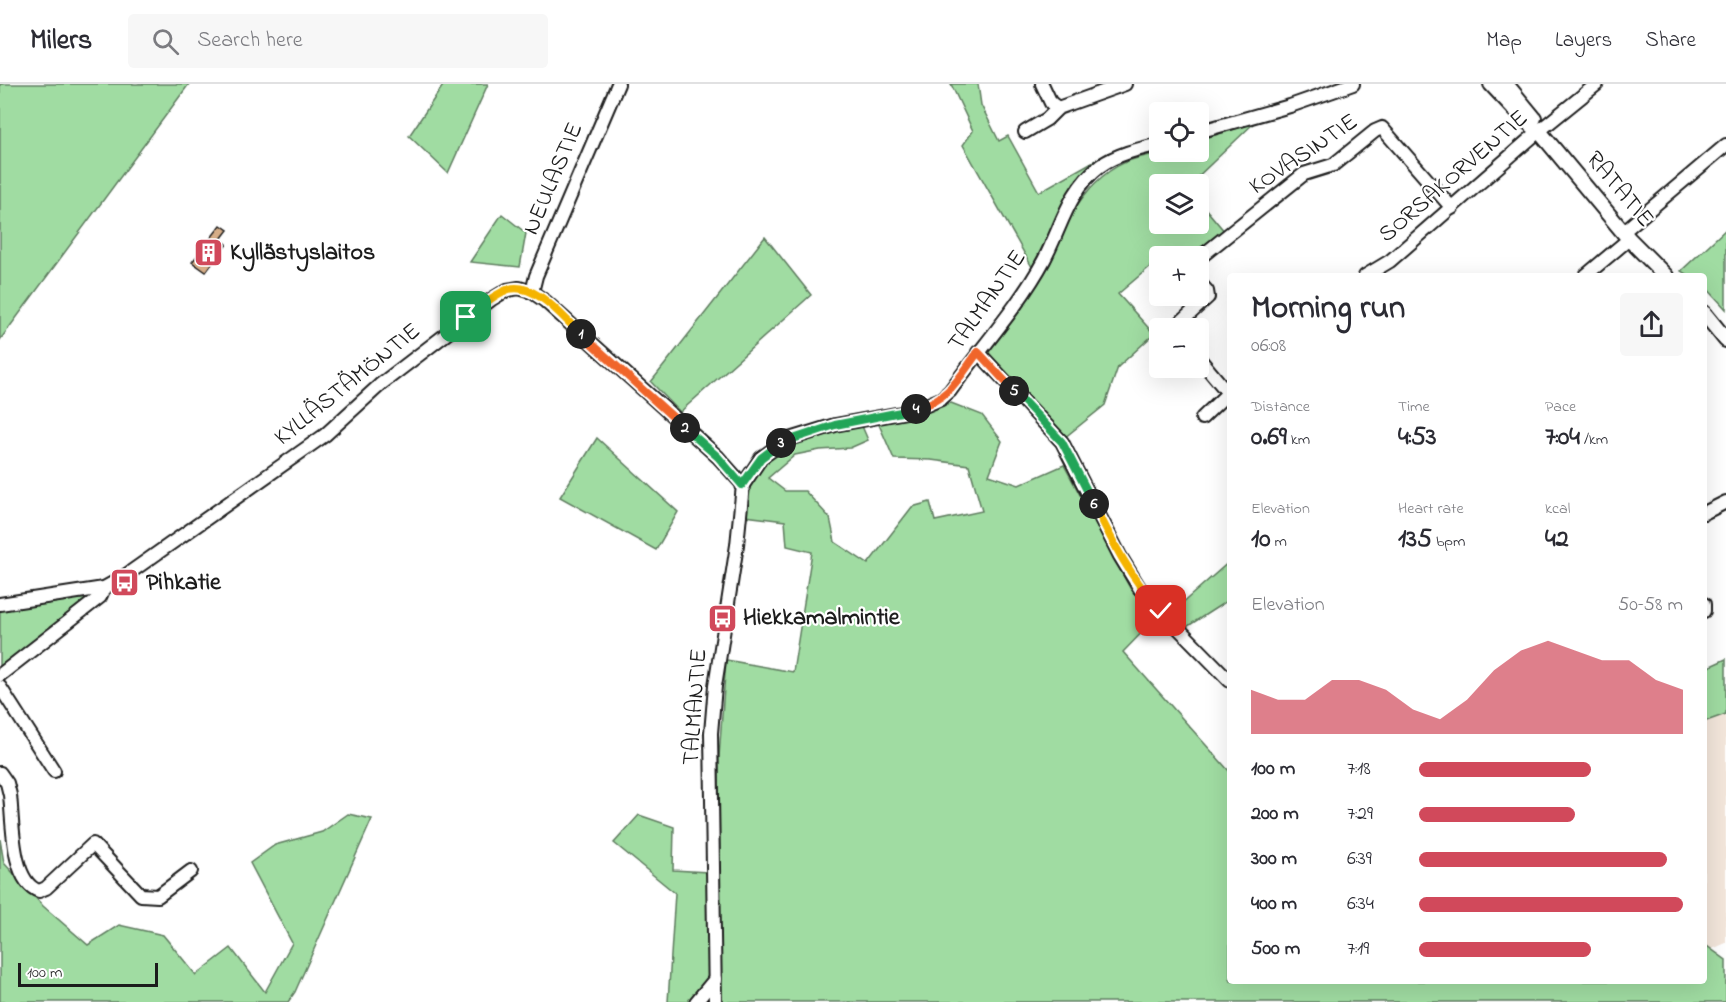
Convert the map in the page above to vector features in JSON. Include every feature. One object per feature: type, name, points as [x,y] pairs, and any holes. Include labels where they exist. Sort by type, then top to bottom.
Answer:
[{"type":"street","name":"NEULASTIE","points":[[532,292],[536,276],[618,84]]},
{"type":"street","points":[[1042,84],[1051,103],[1058,108]]},
{"type":"street","points":[[1025,132],[1047,120],[1058,108],[1125,84]]},
{"type":"street","points":[[1209,129],[1290,106],[1353,84]]},
{"type":"street","name":"RATATIE","points":[[1491,84],[1525,120],[1539,131],[1626,235],[1663,273]]},
{"type":"street","name":"RATATIE","points":[[1506,84],[1532,114],[1539,131]]},
{"type":"street","name":"SORSAKORVENTIE","points":[[1370,273],[1390,261],[1539,131],[1597,84]]},
{"type":"street","name":"KOVASINTIE","points":[[1209,250],[1304,174],[1333,165],[1375,131],[1382,128],[1452,208]]},
{"type":"street","points":[[1588,273],[1626,235],[1726,145]]},
{"type":"street","name":"TALMANTIE","points":[[715,1002],[711,733],[715,686],[737,545],[742,485],[761,458],[786,440],[835,425],[912,411],[941,399],[950,391],[1044,260],[1065,211],[1083,182],[1099,166],[1116,157],[1149,147]]},
{"type":"street","name":"KYLLÄSTÄMÖNTIE","points":[[0,604],[104,588],[122,578],[325,435],[381,384],[492,299],[507,290],[519,288],[532,292]]},
{"type":"street","points":[[532,292],[718,457],[742,485]]},
{"type":"street","points":[[1185,318],[1198,306]]},
{"type":"street","points":[[1707,317],[1726,340]]},
{"type":"street","points":[[978,352],[1062,442],[1120,556],[1140,589],[1227,678]]},
{"type":"street","points":[[1209,369],[1227,390]]},
{"type":"street","points":[[1202,418],[1227,394]]},
{"type":"street","points":[[1707,512],[1726,502]]},
{"type":"street","points":[[0,675],[100,597],[104,588]]},
{"type":"street","points":[[0,687],[54,771]]},
{"type":"street","points":[[0,773],[7,783],[10,795],[18,865],[26,883],[33,889],[39,891],[46,888],[93,844],[141,895],[158,896],[190,871]]},
{"type":"street","points":[[696,1002],[716,979]]},
{"type":"shaded area","points":[[1726,714],[1726,943],[1710,950],[1707,947],[1707,721]]},
{"type":"green space","points":[[0,84],[189,84],[0,340]]},
{"type":"green space","points":[[444,84],[488,84],[448,173],[409,136]]},
{"type":"green space","points":[[951,84],[978,84],[981,105],[999,141],[1008,136],[1039,192],[1101,157],[1074,185],[1032,267],[963,145],[973,131]]},
{"type":"green space","points":[[1254,123],[1200,174],[1149,174],[1149,234],[1209,234],[1209,213],[1225,232],[1208,246],[1149,246],[1149,268],[1118,294],[1149,328],[1149,339],[1118,367],[1105,405],[1064,438],[986,352],[1043,276],[1071,215],[1096,182],[1124,163],[1140,157],[1149,155],[1149,162],[1209,162],[1209,137]]},
{"type":"green space","points":[[502,214],[526,233],[520,267],[470,262]]},
{"type":"green space","points":[[1726,229],[1726,309],[1707,288],[1707,273],[1681,271]]},
{"type":"green space","points":[[765,237],[811,295],[680,412],[651,382]]},
{"type":"green space","points":[[951,403],[982,415],[1002,441],[989,475],[1019,485],[1064,465],[1130,588],[1156,618],[1123,652],[1227,769],[1227,984],[1707,984],[1707,946],[1726,960],[1726,1002],[721,1002],[719,757],[726,660],[793,672],[812,552],[787,546],[785,521],[745,516],[748,488],[764,463],[776,451],[815,436],[862,426],[868,440],[850,448],[820,450],[795,455],[768,478],[785,491],[805,491],[830,518],[835,542],[868,564],[912,507],[930,502],[935,521],[982,511],[969,465],[931,460],[894,459],[877,420]]},
{"type":"green space","points":[[597,438],[678,512],[656,550],[560,497]]},
{"type":"green space","points":[[1227,564],[1227,601],[1185,628],[1171,613]]},
{"type":"green space","points":[[91,597],[0,672],[0,609]]},
{"type":"green space","points":[[1726,659],[1726,714],[1707,721],[1707,668]]},
{"type":"green space","points":[[348,814],[372,819],[295,992],[288,1002],[0,1002],[0,839],[4,863],[43,906],[88,945],[119,925],[163,935],[196,975],[231,948],[265,992],[292,943],[250,863],[275,845],[322,832]]},
{"type":"green space","points":[[639,815],[674,827],[673,870],[708,872],[709,1002],[668,1002],[675,893],[614,843]]},
{"type":"building","name":"Kyllästyslaitos","points":[[221,225],[228,230],[221,239],[227,244],[206,272],[192,262]]},
{"type":"place","name":"Kyllästyslaitos","points":[[209,253]]},
{"type":"place","name":"Pihkatie","points":[[125,583]]},
{"type":"place","name":"Hiekkamalmintie","points":[[722,618]]},
{"type":"route","points":[[466,317],[507,290],[519,288],[532,292],[545,301],[718,457],[742,485],[761,458],[786,440],[835,425],[912,411],[941,399],[950,391],[978,352],[1062,442],[1120,556],[1140,589],[1161,611]]}]
